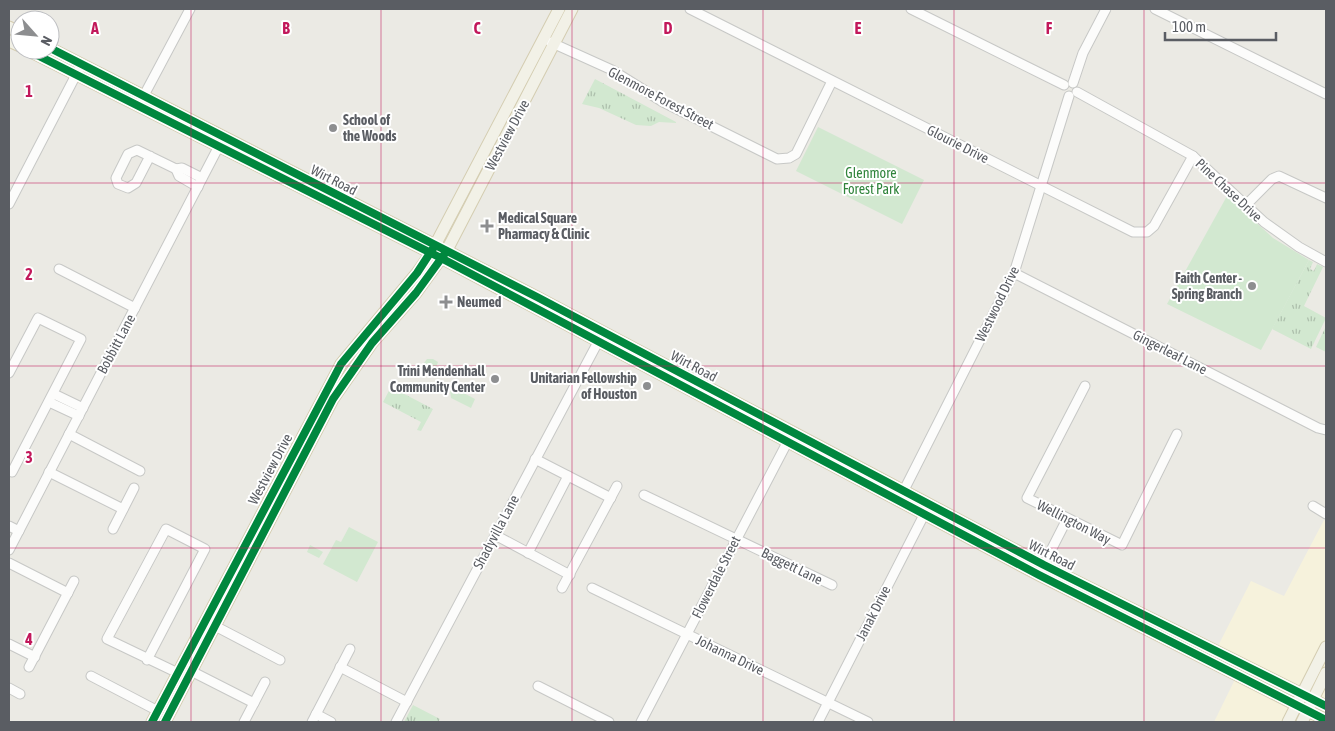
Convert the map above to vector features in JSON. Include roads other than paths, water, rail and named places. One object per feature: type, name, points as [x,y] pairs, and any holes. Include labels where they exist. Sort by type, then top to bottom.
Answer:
[{"type":"main road","name":"Westview Drive","points":[[152,722],[178,673],[219,607],[347,367],[368,339],[416,293],[548,41],[559,9]]},
{"type":"main road","name":"Westview Drive","points":[[548,41],[572,9]]},
{"type":"main road","name":"Wirt Road","points":[[60,55],[79,69]]},
{"type":"main road","name":"Wirt Road","points":[[54,60],[79,69],[221,143],[439,252],[790,437],[840,469],[901,496],[1041,570],[1169,634],[1326,706]]},
{"type":"main road","name":"Wirt Road","points":[[439,252],[598,342],[790,437],[850,463],[901,496]]},
{"type":"main road","name":"Westview Drive","points":[[165,722],[215,626],[219,607]]},
{"type":"main road","name":"Wirt Road","points":[[1169,634],[1326,720]]},
{"type":"main road","points":[[1288,722],[1326,647]]},
{"type":"main road","points":[[1302,722],[1326,673]]},
{"type":"street","points":[[141,101],[190,9]]},
{"type":"street","name":"Glourie Drive","points":[[690,9],[1124,229],[1140,234],[1154,226],[1193,156]]},
{"type":"street","points":[[911,9],[1068,84],[1077,87],[1073,94],[1063,91],[1068,84],[1106,9]]},
{"type":"street","points":[[1155,9],[1326,94]]},
{"type":"street","name":"Glenmore Forest Street","points":[[548,41],[612,70],[663,102],[777,159],[789,158],[796,154],[832,81]]},
{"type":"street","points":[[9,204],[79,69]]},
{"type":"street","name":"Westwood Drive","points":[[901,496],[1014,273],[1041,186],[1073,94]]},
{"type":"street","name":"Pine Chase Drive","points":[[1073,94],[1193,156],[1245,206],[1277,233],[1326,262]]},
{"type":"street","name":"Bobbitt Lane","points":[[9,550],[221,143]]},
{"type":"street","points":[[150,156],[176,169],[179,176],[200,182]]},
{"type":"street","points":[[1245,206],[1272,179],[1279,176],[1326,198]]},
{"type":"street","points":[[59,269],[135,308]]},
{"type":"street","name":"Gingerleaf Lane","points":[[1014,273],[1309,424],[1326,430]]},
{"type":"street","points":[[9,373],[38,318],[81,338],[52,398],[10,472]]},
{"type":"street","name":"Shadyvilla Lane","points":[[396,722],[598,342]]},
{"type":"street","name":"Wellington Way","points":[[1085,386],[1027,498],[1067,519],[1122,545],[1177,434]]},
{"type":"street","points":[[52,398],[81,412]]},
{"type":"street","points":[[69,434],[140,471]]},
{"type":"street","name":"Flowerdale Street","points":[[641,722],[790,437]]},
{"type":"street","points":[[535,459],[611,498]]},
{"type":"street","points":[[49,472],[123,510]]},
{"type":"street","points":[[528,553],[568,476]]},
{"type":"street","points":[[562,588],[617,486]]},
{"type":"street","points":[[113,529],[134,488]]},
{"type":"street","name":"Baggett Lane","points":[[644,495],[832,585]]},
{"type":"street","points":[[1313,506],[1326,514]]},
{"type":"street","name":"Janak Drive","points":[[818,722],[927,510]]},
{"type":"street","points":[[1041,570],[1067,519]]},
{"type":"street","points":[[9,526],[19,531]]},
{"type":"street","points":[[147,660],[205,549],[166,528],[107,639],[147,660],[178,673]]},
{"type":"street","points":[[495,535],[570,575]]},
{"type":"street","points":[[9,563],[68,593]]},
{"type":"street","points":[[29,667],[74,580]]},
{"type":"street","name":"Johanna Drive","points":[[592,588],[868,722]]},
{"type":"street","points":[[215,626],[280,660]]},
{"type":"street","points":[[9,644],[35,656]]},
{"type":"street","points":[[331,722],[314,718],[350,649]]},
{"type":"street","points":[[340,667],[407,702]]},
{"type":"street","points":[[191,672],[254,703]]},
{"type":"street","points":[[91,676],[158,711]]},
{"type":"street","points":[[244,722],[265,682]]},
{"type":"street","points":[[538,686],[609,722]]},
{"type":"street","points":[[9,688],[20,694]]},
{"type":"place","name":"School of the Woods","points":[[333,128]]},
{"type":"place","name":"Medical Square Pharmacy & Clinic","points":[[487,226]]},
{"type":"place","name":"Faith Center - Spring Branch","points":[[1252,286]]},
{"type":"place","name":"Neumed","points":[[446,302]]},
{"type":"place","name":"Trini Mendenhall Community Center","points":[[495,379]]},
{"type":"place","name":"Unitarian Fellowship of Houston","points":[[647,386]]},
{"type":"park label","name":"Glenmore Forest Park","points":[[871,182]]}]
